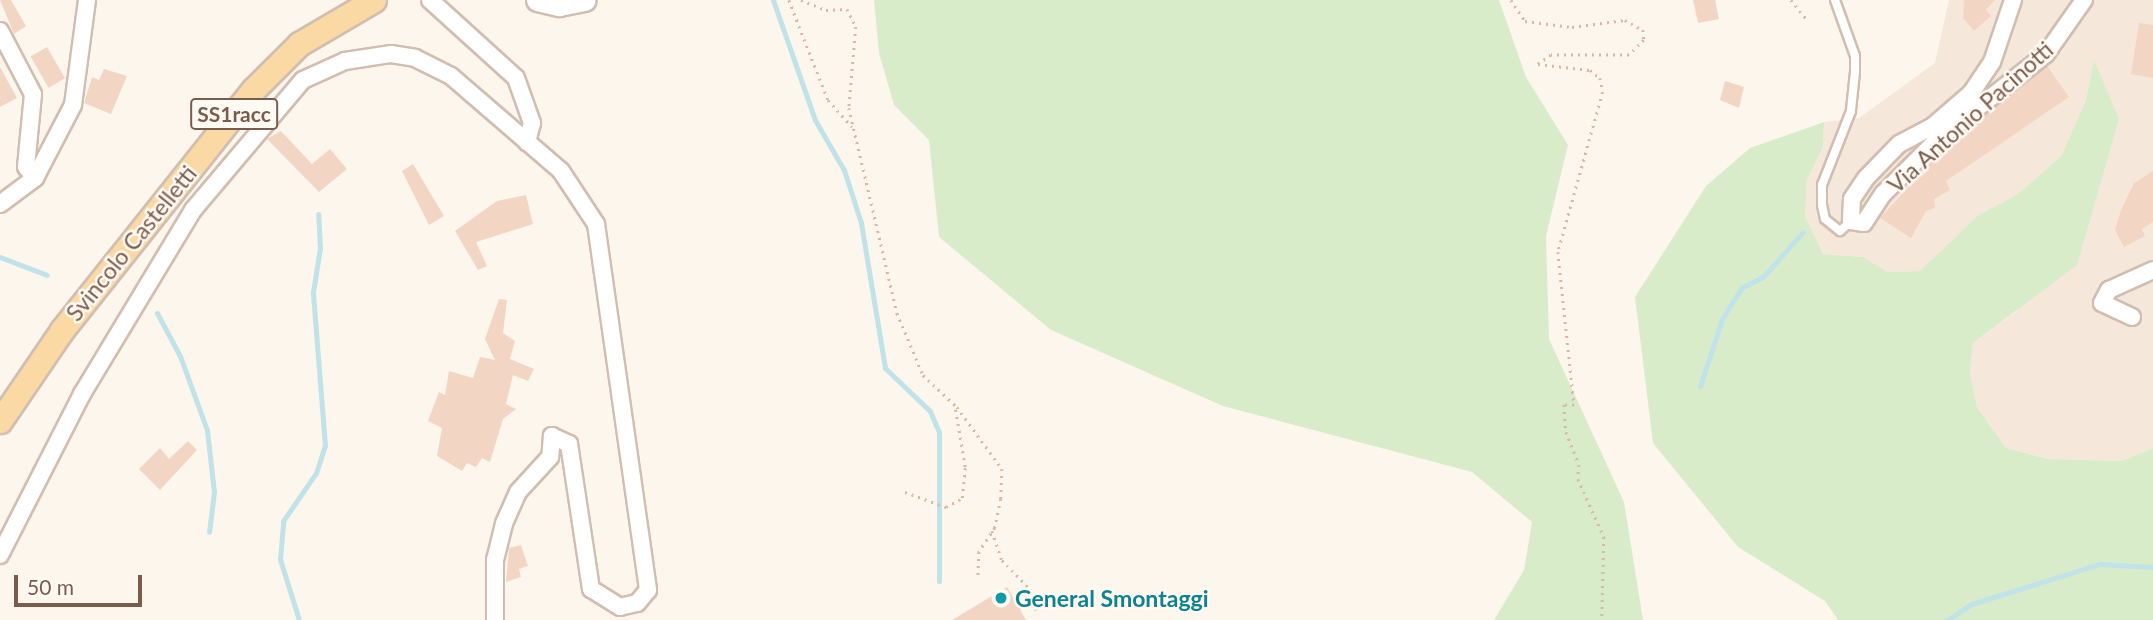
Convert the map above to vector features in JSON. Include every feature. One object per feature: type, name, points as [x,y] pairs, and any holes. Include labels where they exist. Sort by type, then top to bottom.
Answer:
[{"type":"main road","name":"Svincolo Castelletti","points":[[0,421],[104,276],[276,66],[325,26],[374,0]]},
{"type":"street","points":[[0,204],[35,178],[73,105],[88,0]]},
{"type":"street","points":[[430,0],[516,78],[532,123],[527,142]]},
{"type":"street","points":[[537,0],[559,5],[585,0]]},
{"type":"street","points":[[1851,221],[1852,199],[1874,170],[1899,144],[1933,126],[1971,93],[1992,62],[2012,0]]},
{"type":"street","name":"Via Antonio Pacinotti","points":[[1851,221],[1864,223],[1883,194],[1938,139],[2046,54],[2084,0]]},
{"type":"street","points":[[0,31],[33,94],[26,167],[35,178]]},
{"type":"street","points":[[0,555],[82,394],[176,232],[274,107],[303,80],[368,55],[415,58],[451,76],[561,171],[596,224],[648,590],[636,603],[620,607],[591,589],[569,444],[552,436],[550,457],[519,492],[504,524],[495,560],[495,620]]},
{"type":"street","points":[[2132,317],[2102,303],[2109,290],[2153,270]]},
{"type":"lane","points":[[1835,0],[1855,56],[1855,72],[1850,111],[1822,185],[1822,205],[1825,219],[1840,231],[1851,221]]},
{"type":"path","points":[[789,0],[828,100],[854,129]]},
{"type":"path","points":[[801,0],[826,10],[847,9],[856,27],[857,46],[848,71],[854,129],[897,313],[923,375],[954,404],[1002,469],[992,531],[979,552],[978,577]]},
{"type":"path","points":[[1511,0],[1525,20],[1572,27],[1625,20],[1643,30],[1644,40],[1629,55],[1551,55],[1538,64],[1596,73],[1603,92],[1558,252],[1574,405],[1564,405],[1566,432],[1579,465],[1578,479],[1604,537],[1602,620]]},
{"type":"path","points":[[1791,0],[1807,20]]},
{"type":"path","points":[[905,492],[946,507],[962,498],[964,455],[954,404]]},
{"type":"path","points":[[992,531],[1002,560],[1033,600],[1036,610]]},
{"type":"path","points":[[1019,608],[1033,600]]},
{"type":"shaded area","points":[[1949,0],[2153,0],[2153,448],[2122,461],[2048,459],[2006,448],[1977,407],[1970,372],[1973,343],[2018,310],[2101,172],[2119,120],[2094,61],[2086,100],[2061,156],[2018,194],[1977,216],[1920,271],[1888,272],[1863,257],[1823,254],[1805,216],[1807,180],[1823,147],[1824,122],[1859,118],[1935,63]]},
{"type":"green space","points":[[874,0],[1499,0],[1526,77],[1568,145],[1546,236],[1549,339],[1624,502],[1643,620],[1494,620],[1524,570],[1532,522],[1472,472],[1223,406],[1051,330],[939,237],[929,140],[894,105],[879,53]]},
{"type":"green space","points":[[2094,60],[2119,119],[2077,265],[1973,343],[1970,372],[1977,407],[2006,448],[2048,459],[2122,461],[2153,448],[2153,620],[1838,620],[1825,601],[1738,547],[1653,443],[1635,297],[1706,186],[1750,148],[1824,122],[1823,147],[1807,180],[1805,216],[1823,254],[1863,257],[1888,272],[1920,271],[1977,216],[2018,194],[2061,156],[2086,100]]},
{"type":"building","points":[[0,0],[11,0],[26,26],[14,34]]},
{"type":"building","points":[[1693,0],[1715,0],[1719,19],[1698,23]]},
{"type":"building","points":[[1964,0],[1995,0],[1986,10],[1991,16],[1974,31],[1963,18]]},
{"type":"building","points":[[2139,23],[2153,25],[2153,78],[2131,74]]},
{"type":"building","points":[[47,47],[65,78],[49,88],[31,56]]},
{"type":"building","points":[[2047,66],[2069,97],[1946,181],[1950,190],[1934,199],[1935,208],[1926,211],[1911,238],[1880,218],[1945,147]]},
{"type":"building","points":[[0,67],[17,98],[0,107]]},
{"type":"building","points":[[104,69],[127,76],[111,114],[84,103],[92,77],[99,80]]},
{"type":"building","points":[[1725,81],[1744,87],[1739,108],[1720,100]]},
{"type":"building","points":[[281,131],[312,164],[330,149],[347,169],[319,192],[267,139]]},
{"type":"building","points":[[413,164],[444,216],[429,225],[402,171]]},
{"type":"building","points":[[2153,171],[2153,222],[2142,229],[2145,236],[2124,247],[2115,230],[2121,210],[2134,183]]},
{"type":"building","points":[[526,195],[533,224],[476,242],[487,266],[478,270],[455,231],[497,201]]},
{"type":"building","points":[[499,299],[507,300],[503,333],[515,341],[510,359],[534,369],[528,381],[513,375],[506,404],[516,409],[503,419],[490,462],[482,458],[476,467],[467,463],[462,471],[437,456],[442,428],[428,421],[439,392],[445,395],[449,371],[473,378],[480,357],[495,360],[485,339]]},
{"type":"building","points":[[188,441],[197,450],[160,490],[139,469],[160,448],[169,459]]},
{"type":"building","points":[[521,545],[528,566],[519,569],[521,577],[506,582],[509,548]]},
{"type":"building","name":"General Smontaggi","points":[[1007,587],[1026,620],[952,620]]},
{"type":"waterway","points":[[773,0],[815,120],[844,170],[861,223],[885,368],[930,411],[939,432],[939,581]]},
{"type":"waterway","points":[[299,620],[280,559],[283,521],[316,473],[325,446],[313,292],[320,248],[318,214]]},
{"type":"waterway","points":[[1700,386],[1722,319],[1741,288],[1763,277],[1803,232]]},
{"type":"waterway","points":[[0,257],[47,275]]},
{"type":"waterway","points":[[157,313],[180,356],[207,430],[214,492],[209,532]]},
{"type":"waterway","points":[[1947,620],[1972,604],[2100,564],[2153,567]]},
{"type":"place","name":"General Smontaggi","points":[[1001,598]]}]
